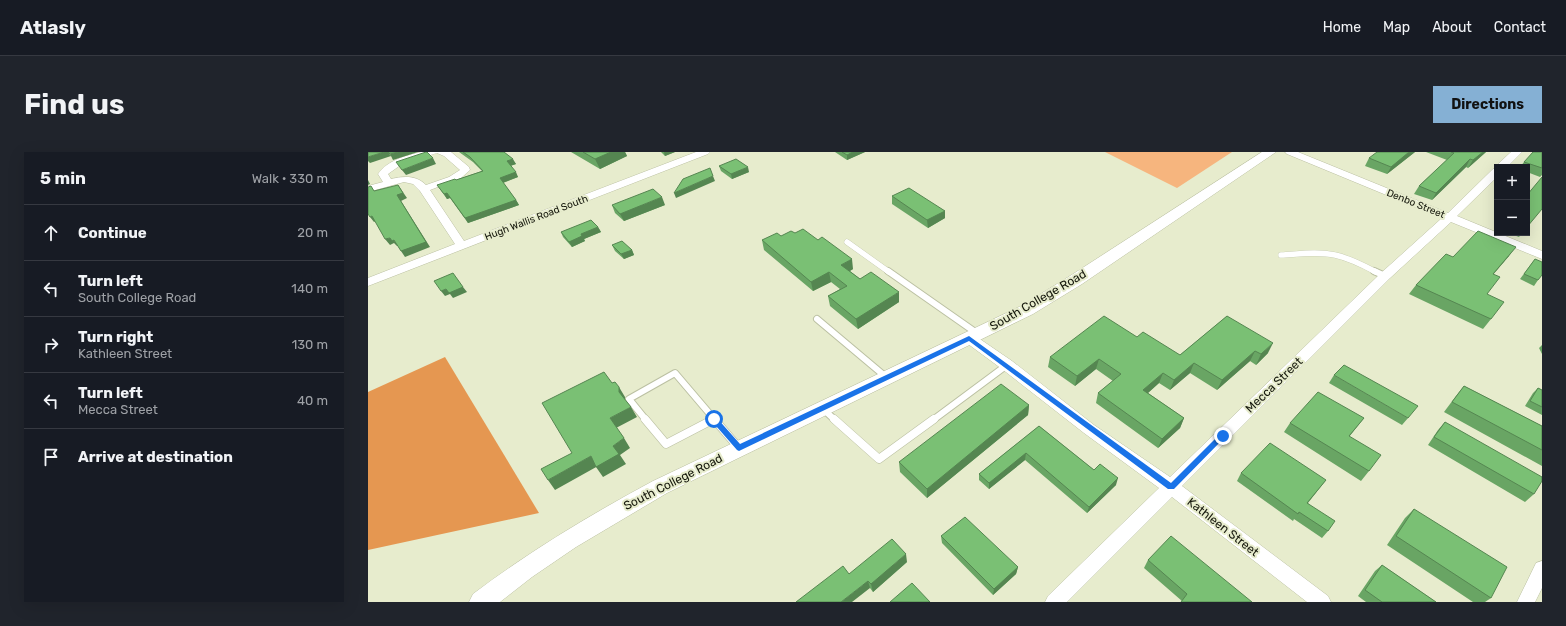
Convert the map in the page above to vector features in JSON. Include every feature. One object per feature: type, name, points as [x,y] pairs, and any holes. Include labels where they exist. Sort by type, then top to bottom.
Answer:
[{"type":"street","points":[[388,182],[384,174],[387,168],[406,160],[433,152]]},
{"type":"street","points":[[424,189],[457,177],[465,170],[464,167],[447,154],[441,152]]},
{"type":"street","name":"Hugh Wallis Road South","points":[[368,282],[705,152]]},
{"type":"street","name":"South College Road","points":[[481,602],[551,551],[608,516],[660,487],[1027,310],[1076,280],[1270,152]]},
{"type":"street","name":"Denbo Street","points":[[1290,152],[1542,255]]},
{"type":"street","points":[[1504,164],[1517,152]]},
{"type":"street","name":"Mecca Street","points":[[1054,602],[1385,276],[1450,217],[1494,174]]},
{"type":"street","points":[[368,189],[404,178],[412,179],[418,182],[462,246]]},
{"type":"street","name":"Kathleen Street","points":[[973,336],[1007,365],[1322,602]]},
{"type":"street","points":[[1526,602],[1542,569]]},
{"type":"lane","points":[[847,242],[973,336]]},
{"type":"lane","points":[[1281,255],[1333,255],[1346,258],[1385,276]]},
{"type":"lane","points":[[817,319],[886,377]]},
{"type":"lane","points":[[822,408],[879,459],[1007,365]]},
{"type":"lane","points":[[714,419],[666,444],[629,399],[675,373],[739,448]]},
{"type":"shaded area","points":[[1105,152],[1232,152],[1177,188]]},
{"type":"shaded area","points":[[445,357],[539,513],[368,550],[368,392]]},
{"type":"building","points":[[368,152],[384,152],[368,157]]},
{"type":"building","points":[[426,152],[433,158],[402,170],[396,162]]},
{"type":"building","points":[[463,152],[504,152],[513,159],[507,161],[516,172],[500,178],[516,200],[465,218],[447,193],[444,194],[437,185],[483,171]]},
{"type":"building","points":[[583,152],[611,152],[595,159]]},
{"type":"building","points":[[842,152],[853,152],[847,155]]},
{"type":"building","points":[[1377,152],[1409,152],[1391,167],[1369,158]]},
{"type":"building","points":[[1451,152],[1483,152],[1473,160],[1470,159],[1436,193],[1419,186],[1454,153]]},
{"type":"building","points":[[1533,152],[1542,152],[1542,168],[1524,162]]},
{"type":"building","points":[[736,159],[748,167],[731,174],[719,166]]},
{"type":"building","points":[[710,168],[713,176],[674,193],[683,179]]},
{"type":"building","points":[[1542,177],[1542,209],[1530,223],[1530,200],[1530,191]]},
{"type":"building","points":[[398,185],[403,193],[397,195],[426,242],[401,251],[394,240],[392,241],[390,238],[385,239],[372,216],[370,217],[368,214],[368,187],[371,186],[374,191]]},
{"type":"building","points":[[909,188],[945,211],[927,220],[892,196]]},
{"type":"building","points":[[653,189],[662,197],[620,214],[612,205]]},
{"type":"building","points":[[591,220],[598,227],[581,234],[582,236],[569,242],[561,232]]},
{"type":"building","points":[[803,229],[818,240],[822,237],[852,259],[841,265],[860,279],[871,272],[899,292],[856,319],[828,296],[847,286],[829,272],[811,282],[762,240],[777,233],[781,236],[791,231],[795,233]]},
{"type":"building","points":[[1478,231],[1516,247],[1493,274],[1500,277],[1487,294],[1504,302],[1491,319],[1416,285],[1446,254],[1453,257]]},
{"type":"building","points":[[622,241],[632,250],[621,254],[612,245]]},
{"type":"building","points":[[1535,259],[1542,262],[1542,275],[1538,280],[1524,274]]},
{"type":"building","points":[[453,273],[463,287],[449,293],[446,289],[441,291],[434,281]]},
{"type":"building","points":[[1104,316],[1137,337],[1143,332],[1180,355],[1227,316],[1273,343],[1261,354],[1255,351],[1222,380],[1194,363],[1174,380],[1163,373],[1143,390],[1184,418],[1162,439],[1098,393],[1121,374],[1099,359],[1077,376],[1050,357]]},
{"type":"building","points":[[1344,365],[1418,406],[1408,418],[1334,375]]},
{"type":"building","points":[[604,372],[612,383],[615,382],[619,387],[619,392],[631,407],[610,418],[624,438],[613,446],[619,454],[596,467],[591,456],[548,480],[541,469],[572,453],[542,403]]},
{"type":"building","points":[[1001,384],[1029,405],[927,489],[899,462]]},
{"type":"building","points":[[1464,386],[1542,426],[1542,450],[1452,402]]},
{"type":"building","points":[[1538,388],[1542,390],[1542,407],[1530,401]]},
{"type":"building","points":[[1318,392],[1364,418],[1349,436],[1381,455],[1369,471],[1290,423]]},
{"type":"building","points":[[1445,422],[1542,477],[1542,481],[1534,494],[1434,437]]},
{"type":"building","points":[[1039,426],[1094,470],[1100,464],[1118,478],[1089,507],[1026,453],[989,483],[979,474]]},
{"type":"building","points":[[1270,443],[1326,480],[1307,503],[1335,521],[1328,531],[1299,512],[1298,514],[1241,473]]},
{"type":"building","points":[[1414,509],[1507,567],[1491,598],[1396,536]]},
{"type":"building","points":[[965,517],[1018,567],[994,589],[941,536]]},
{"type":"building","points":[[1171,536],[1252,602],[1181,602],[1187,594],[1148,560]]},
{"type":"building","points":[[892,539],[906,554],[871,584],[868,581],[841,602],[796,602],[843,566],[849,574]]},
{"type":"building","points":[[1382,565],[1436,602],[1382,602],[1365,590]]},
{"type":"building","points":[[912,583],[930,602],[890,602]]},
{"type":"route","points":[[714,419],[739,448],[969,338],[1171,487],[1223,436]]}]
